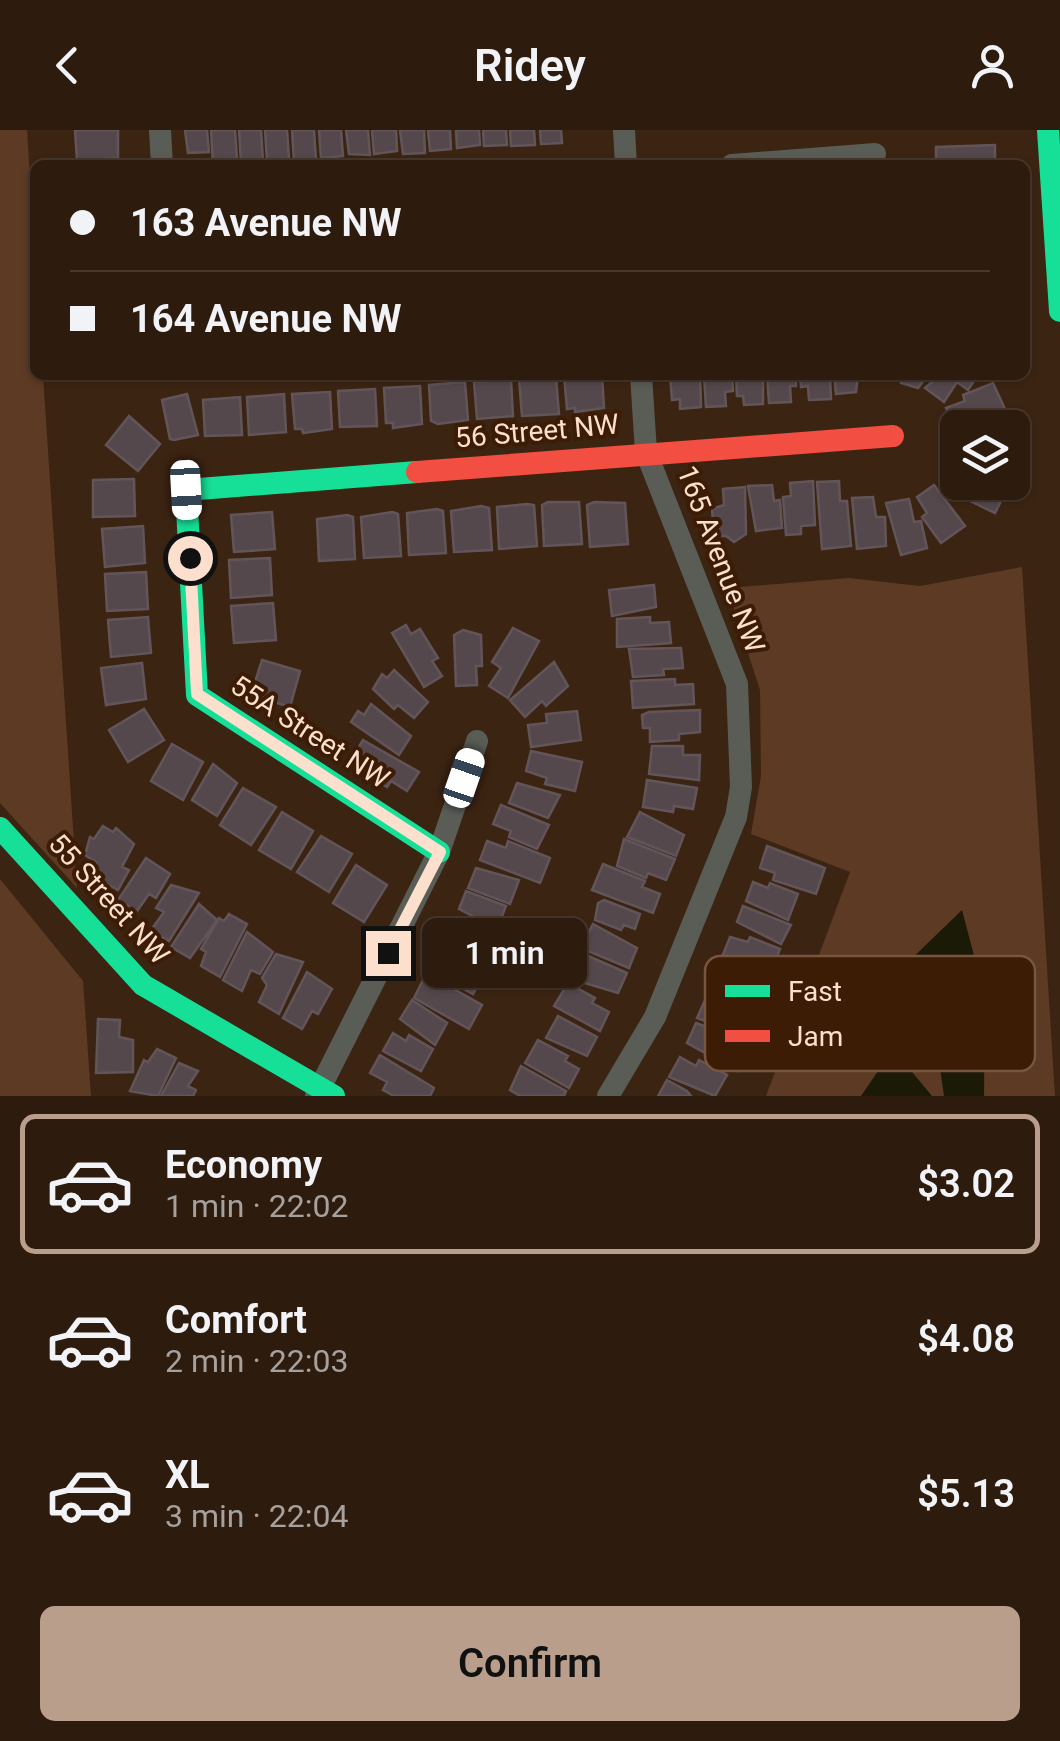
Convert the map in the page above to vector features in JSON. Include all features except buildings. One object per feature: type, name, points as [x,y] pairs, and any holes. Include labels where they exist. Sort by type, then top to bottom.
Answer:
[{"type":"street","points":[[160,130],[162,160]]},
{"type":"street","points":[[624,130],[626,160]]},
{"type":"street","points":[[1048,130],[1060,311]]},
{"type":"street","points":[[797,160],[875,154]]},
{"type":"street","name":"165 Avenue NW","points":[[608,1096],[655,1016],[736,817],[742,788],[738,684],[646,452],[641,380]]},
{"type":"street","name":"56 Street NW","points":[[197,694],[186,490],[893,436]]},
{"type":"street","name":"55A Street NW","points":[[197,694],[440,852]]},
{"type":"street","points":[[323,1093],[440,852],[477,741]]},
{"type":"street","name":"55 Street NW","points":[[0,828],[143,985],[323,1093]]},
{"type":"shaded area","points":[[0,130],[27,130],[30,380],[43,380],[77,888],[0,803]]},
{"type":"shaded area","points":[[1022,567],[1055,1096],[766,1096],[775,1071],[1035,1071],[1035,956],[818,956],[850,872],[751,834],[761,776],[760,690],[727,588],[849,578],[920,586]]},
{"type":"shaded area","points":[[0,879],[83,981],[91,1096],[0,1096]]},
{"type":"shaded area","points":[[962,910],[974,956],[914,956]]},
{"type":"shaded area","points":[[878,1071],[911,1071],[932,1096],[861,1096]]},
{"type":"shaded area","points":[[940,1071],[984,1071],[984,1096],[944,1096]]},
{"type":"traffic: fast","points":[[1048,130],[1060,311]]},
{"type":"traffic: fast","points":[[417,472],[186,490],[197,695],[439,852]]},
{"type":"traffic: fast","points":[[0,828],[143,985],[334,1096]]},
{"type":"traffic: jam","points":[[417,472],[893,436]]},
{"type":"route","points":[[190,558],[197,694],[440,852],[388,953]]}]
